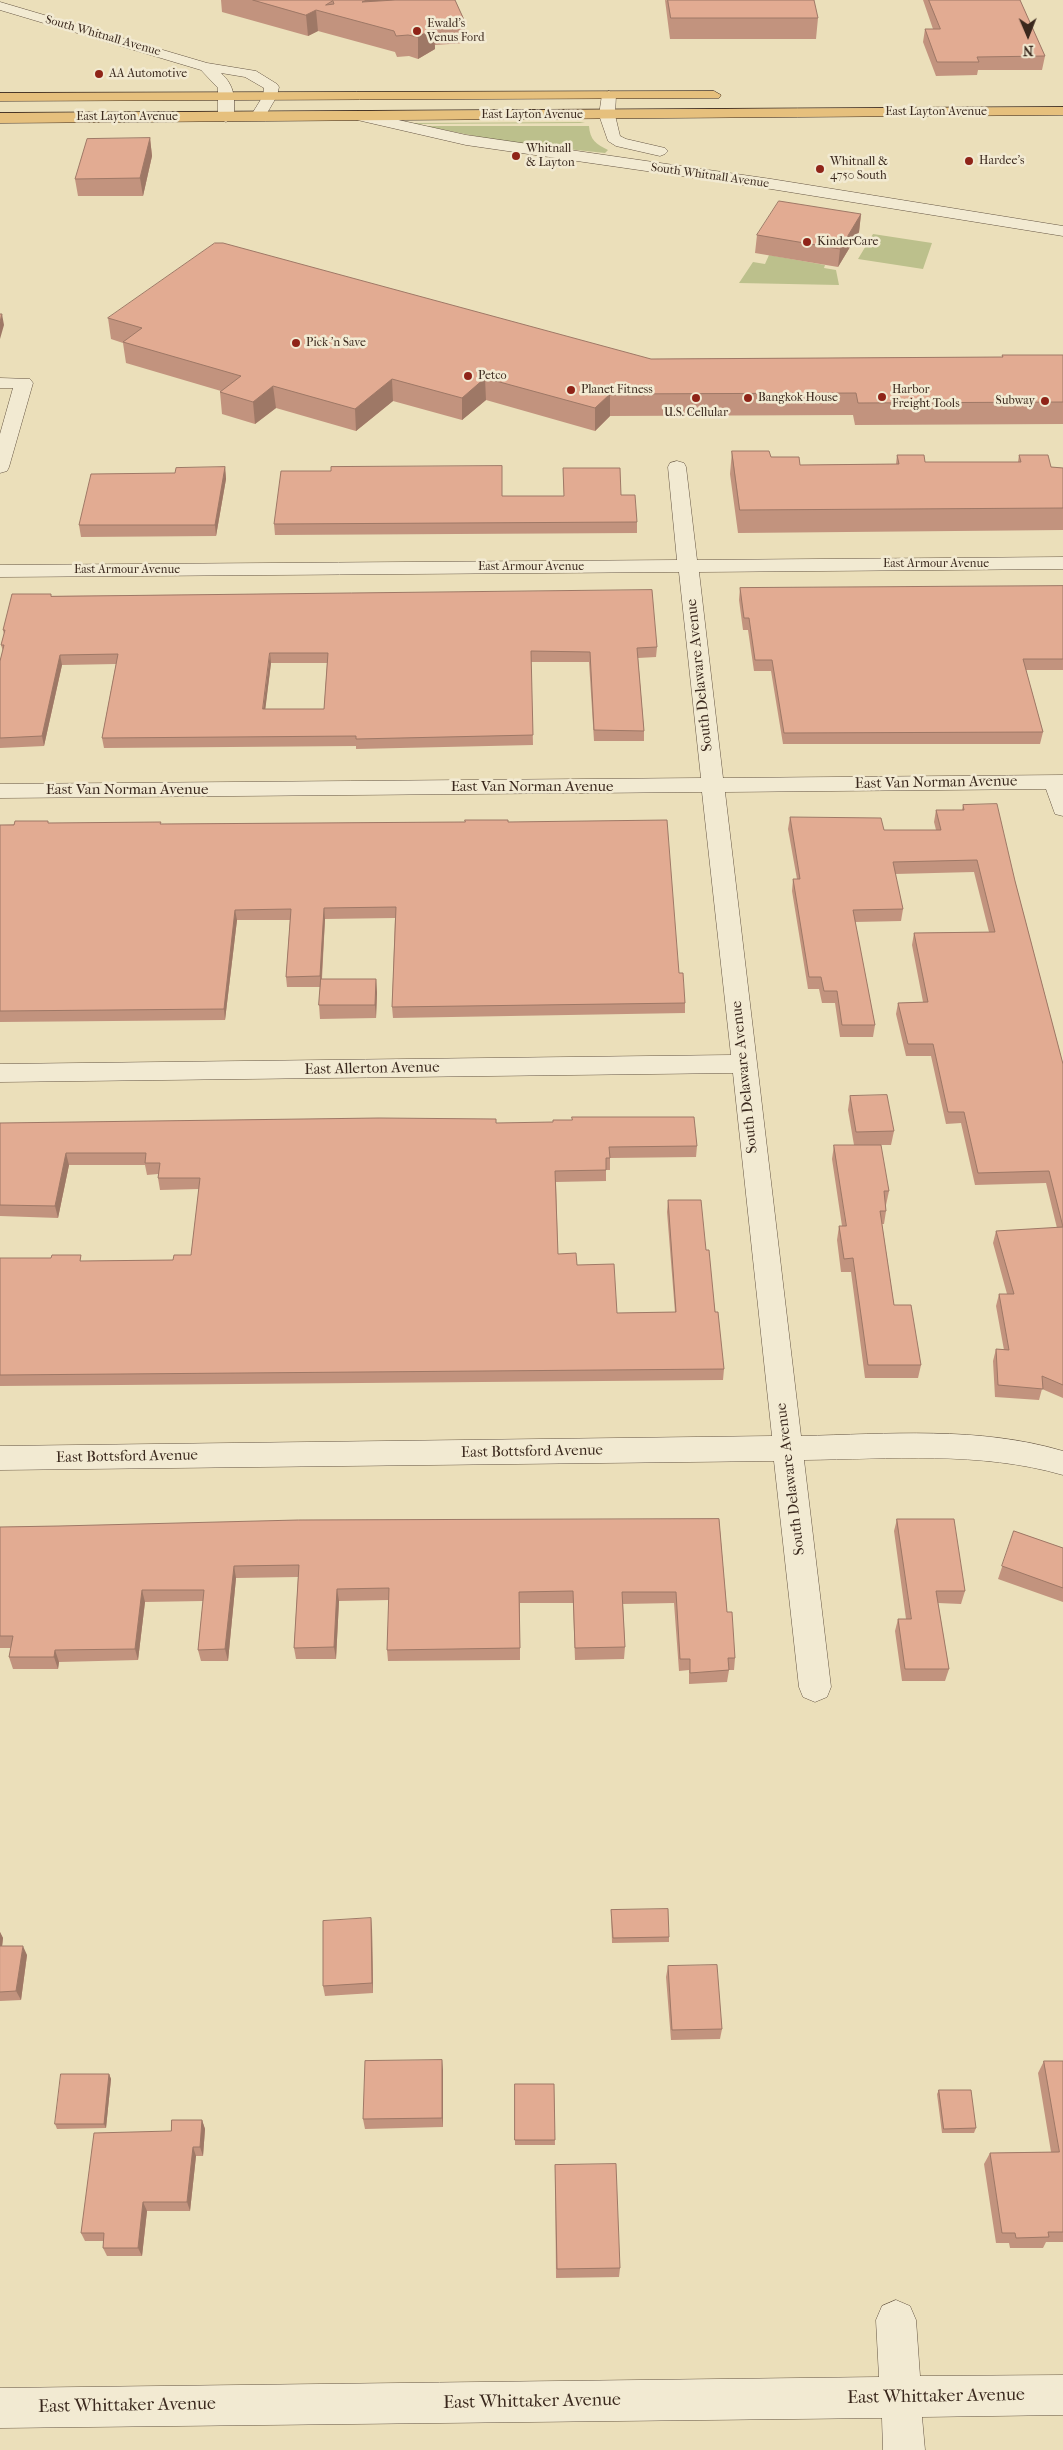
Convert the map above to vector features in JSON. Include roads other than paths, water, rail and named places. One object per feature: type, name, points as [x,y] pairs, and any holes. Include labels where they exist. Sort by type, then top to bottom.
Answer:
[{"type":"main road","name":"East Layton Avenue","points":[[0,97],[730,95]]},
{"type":"main road","points":[[911,112],[1063,103]]},
{"type":"main road","name":"East Layton Avenue","points":[[0,118],[1063,111]]},
{"type":"street","name":"South Whitnall Avenue","points":[[0,6],[206,67],[232,70],[266,79],[272,87],[270,96]]},
{"type":"street","name":"South Whitnall Avenue","points":[[206,67],[225,84],[228,96]]},
{"type":"street","name":"South Whitnall Avenue","points":[[609,95],[607,115],[612,138],[621,143],[677,154]]},
{"type":"street","points":[[226,117],[228,96]]},
{"type":"street","points":[[258,117],[270,96]]},
{"type":"street","name":"South Whitnall Avenue","points":[[358,116],[466,140],[728,178],[1063,231]]},
{"type":"street","points":[[0,383],[24,383],[0,467]]},
{"type":"street","name":"South Delaware Avenue","points":[[677,467],[815,1687]]},
{"type":"street","name":"East Armour Avenue","points":[[0,571],[1063,563]]},
{"type":"street","points":[[1059,782],[1063,809]]},
{"type":"street","name":"East Van Norman Avenue","points":[[0,791],[1059,782]]},
{"type":"street","name":"East Allerton Avenue","points":[[0,1073],[744,1064]]},
{"type":"street","name":"East Bottsford Avenue","points":[[0,1458],[950,1446],[1039,1456],[1063,1463]]},
{"type":"street","points":[[896,2320],[904,2450]]},
{"type":"street","name":"East Whittaker Avenue","points":[[0,2408],[1063,2395]]},
{"type":"place","name":"Ewald's Venus Ford","points":[[417,31]]},
{"type":"place","name":"AA Automotive","points":[[99,74]]},
{"type":"place","name":"Whitnall & Layton","points":[[516,156]]},
{"type":"place","name":"Hardee's","points":[[969,161]]},
{"type":"place","name":"Whitnall & 4750 South","points":[[820,169]]},
{"type":"place","name":"KinderCare","points":[[807,242]]},
{"type":"place","name":"Pick 'n Save","points":[[296,343]]},
{"type":"place","name":"Petco","points":[[468,376]]},
{"type":"place","name":"Planet Fitness","points":[[571,390]]},
{"type":"place","name":"Harbor Freight Tools","points":[[882,397]]},
{"type":"place","name":"U.S. Cellular","points":[[696,398]]},
{"type":"place","name":"Bangkok House","points":[[748,398]]},
{"type":"place","name":"Subway","points":[[1045,401]]}]
